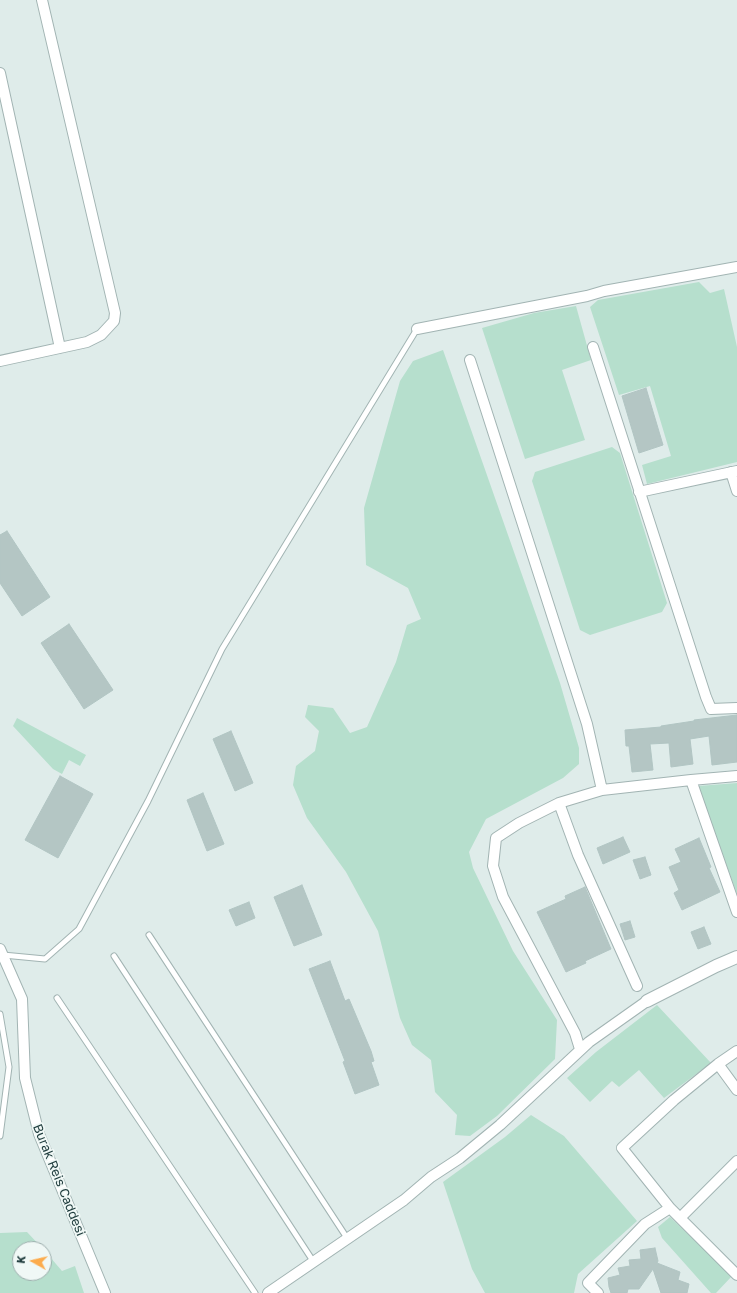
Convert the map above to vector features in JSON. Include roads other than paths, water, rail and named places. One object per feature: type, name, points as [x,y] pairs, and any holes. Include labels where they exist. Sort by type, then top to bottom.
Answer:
[{"type":"street","points":[[0,361],[87,342],[101,335],[114,321],[115,313],[42,0]]},
{"type":"street","points":[[0,73],[60,348]]},
{"type":"street","points":[[417,329],[604,291],[737,267]]},
{"type":"street","points":[[593,347],[703,689],[711,709],[737,708]]},
{"type":"street","points":[[470,360],[586,724],[602,790]]},
{"type":"street","points":[[639,492],[734,472],[737,491]]},
{"type":"street","points":[[580,1050],[575,1033],[503,897],[492,866],[496,838],[519,823],[559,803],[602,790],[737,776]]},
{"type":"street","points":[[691,780],[737,912]]},
{"type":"street","points":[[559,803],[578,855],[636,986]]},
{"type":"street","name":"Burak Reis Caddesi","points":[[1,952],[22,999],[25,1078],[39,1134],[105,1293]]},
{"type":"street","points":[[268,1293],[404,1200],[431,1177],[460,1158],[500,1125],[589,1042],[647,1001],[737,957]]},
{"type":"street","points":[[737,1051],[718,1064],[674,1100],[622,1148],[670,1208],[737,1275]]},
{"type":"street","points":[[718,1064],[737,1090]]},
{"type":"street","points":[[680,1218],[737,1161]]},
{"type":"street","points":[[598,1293],[588,1283],[644,1224],[670,1208]]},
{"type":"lane","points":[[1,952],[45,959],[79,928],[148,801],[222,649],[417,329]]},
{"type":"lane","points":[[149,935],[347,1238]]},
{"type":"lane","points":[[114,956],[313,1261]]},
{"type":"lane","points":[[57,998],[255,1293]]},
{"type":"lane","points":[[0,1014],[9,1067],[0,1136]]}]
